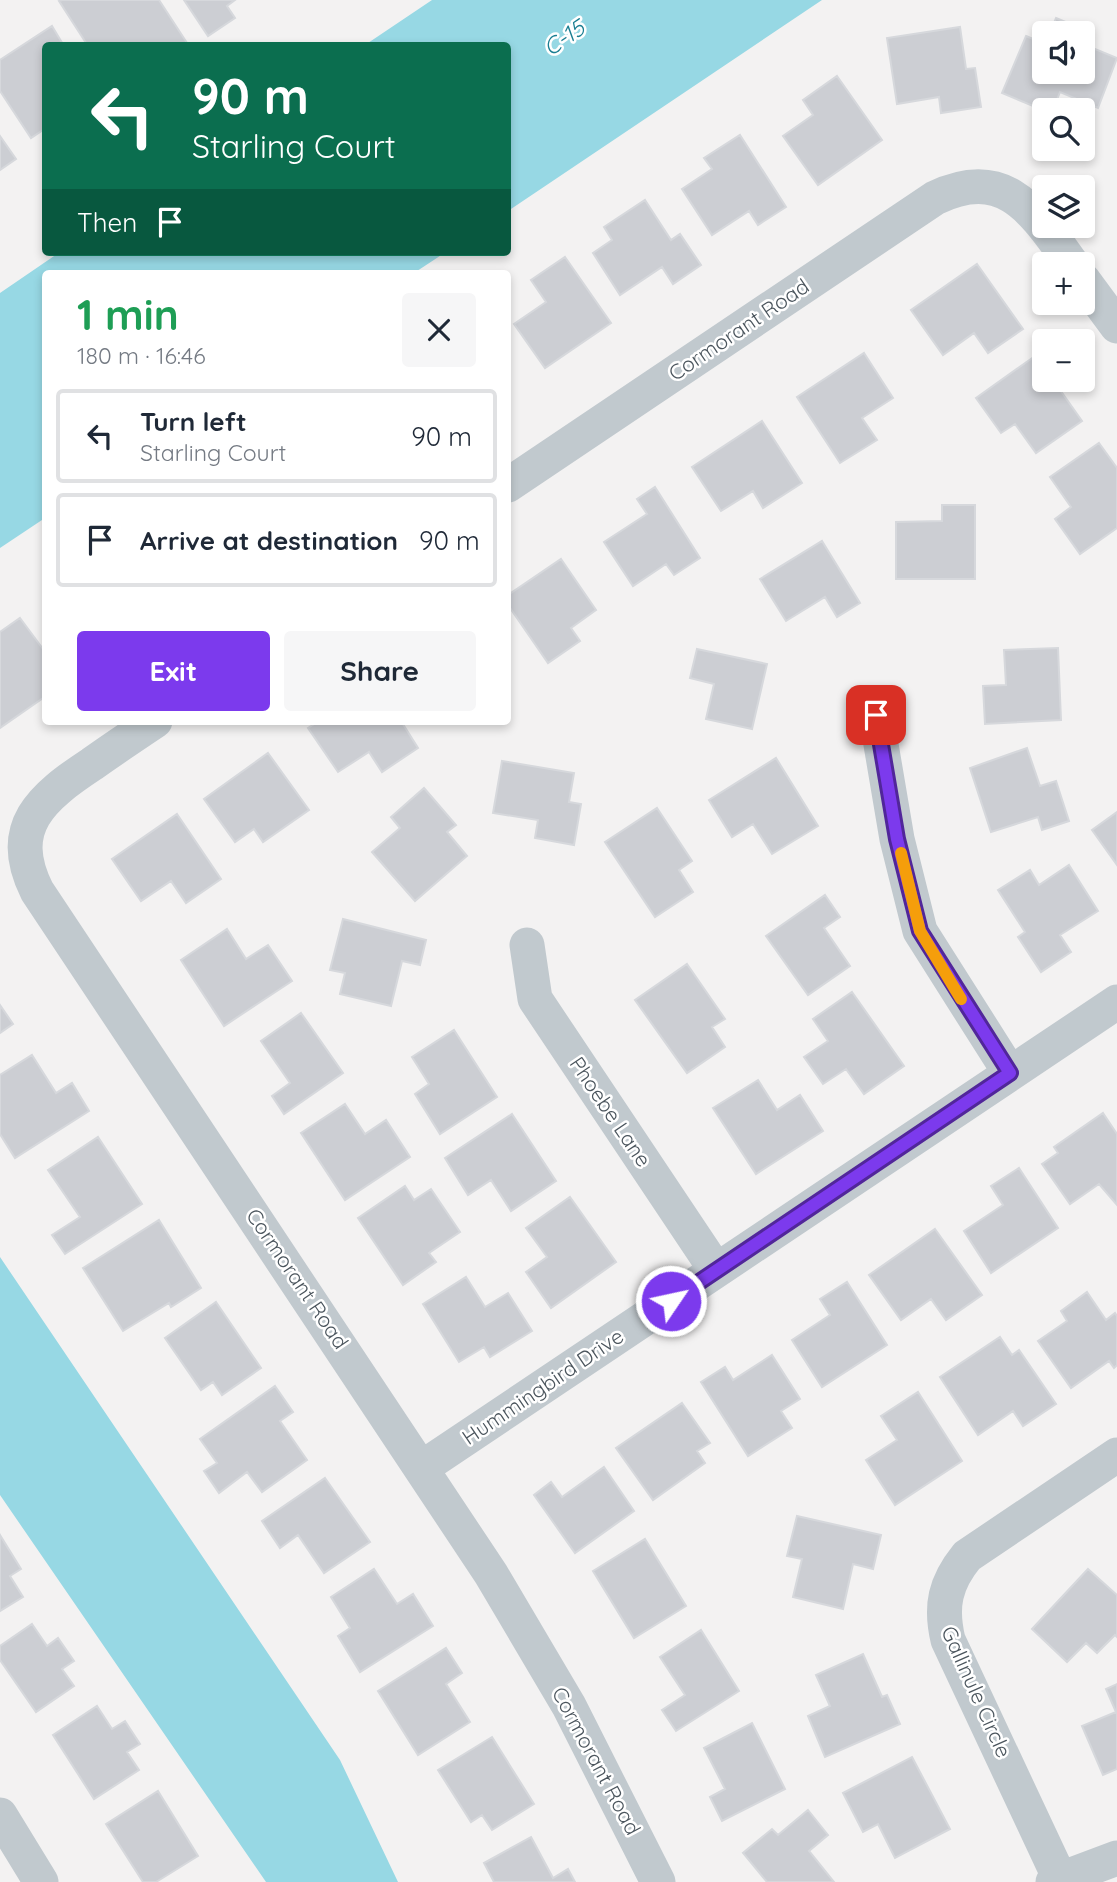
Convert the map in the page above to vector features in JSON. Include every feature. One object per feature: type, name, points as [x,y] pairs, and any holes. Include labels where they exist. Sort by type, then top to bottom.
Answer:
[{"type":"street","name":"Cormorant Road","points":[[511,483],[935,198],[954,189],[976,186],[998,189],[1019,198],[1035,214],[1063,252]]},
{"type":"street","points":[[1095,296],[1117,326]]},
{"type":"street","points":[[876,715],[897,839],[920,931],[1010,1073]]},
{"type":"street","name":"Cormorant Road","points":[[149,725],[53,790],[37,807],[27,827],[24,850],[28,872],[37,891],[423,1467],[491,1574],[569,1706],[658,1882]]},
{"type":"street","name":"Phoebe Lane","points":[[527,945],[535,999],[716,1270]]},
{"type":"street","name":"Hummingbird Drive","points":[[423,1467],[1117,1002]]},
{"type":"street","name":"Gallinule Circle","points":[[1056,1881],[948,1640],[943,1618],[945,1595],[953,1573],[967,1556],[1117,1455]]},
{"type":"street","points":[[0,1815],[41,1882]]},
{"type":"street","points":[[1056,1881],[1117,1858]]},
{"type":"water","name":"C-15","points":[[432,0],[822,0],[511,209],[511,42],[369,42]]},
{"type":"water","points":[[54,256],[440,256],[419,270],[42,270],[42,520],[0,548],[0,293]]},
{"type":"water","points":[[0,1257],[340,1760],[398,1882],[266,1882],[0,1495]]},
{"type":"building","points":[[159,0],[186,42],[85,42],[59,1]]},
{"type":"building","points":[[184,0],[235,0],[227,6],[235,18],[208,36]]},
{"type":"building","points":[[52,26],[62,42],[42,42],[42,131],[31,138],[0,91],[0,60]]},
{"type":"building","points":[[960,27],[966,69],[975,68],[981,107],[941,113],[939,97],[897,104],[887,38]]},
{"type":"building","points":[[1026,36],[1032,39],[1032,84],[1095,84],[1095,49],[1117,58],[1098,108],[1095,107],[1095,98],[1074,98],[1060,92],[1058,98],[1032,98],[1032,106],[1002,93]]},
{"type":"building","points":[[837,76],[882,140],[818,185],[783,136],[813,115],[803,100]]},
{"type":"building","points":[[740,135],[786,207],[758,225],[749,211],[712,235],[682,189],[712,169],[704,158]]},
{"type":"building","points":[[0,136],[16,159],[0,170]]},
{"type":"building","points":[[645,200],[671,240],[680,234],[701,265],[673,284],[662,267],[620,295],[593,253],[612,240],[604,227]]},
{"type":"building","points":[[565,257],[611,323],[545,368],[514,324],[546,302],[531,280]]},
{"type":"building","points":[[977,264],[1023,329],[988,353],[974,333],[943,355],[911,310]]},
{"type":"building","points":[[864,353],[893,398],[862,418],[877,440],[840,463],[797,397]]},
{"type":"building","points":[[1032,358],[1032,392],[1061,392],[1082,421],[1036,453],[1015,424],[1001,433],[976,398]]},
{"type":"building","points":[[762,421],[802,483],[763,508],[753,491],[721,511],[692,467]]},
{"type":"building","points":[[1099,443],[1117,468],[1117,528],[1080,554],[1055,519],[1071,507],[1050,477]]},
{"type":"building","points":[[655,487],[700,558],[674,575],[666,564],[633,586],[604,542],[647,514],[637,499]]},
{"type":"building","points":[[942,505],[975,505],[975,579],[896,579],[896,522],[942,521]]},
{"type":"building","points":[[822,541],[860,603],[837,617],[825,597],[786,621],[760,579]]},
{"type":"building","points":[[561,559],[596,610],[571,628],[580,641],[548,663],[511,609],[511,593]]},
{"type":"building","points":[[20,618],[42,648],[42,699],[0,728],[0,632]]},
{"type":"building","points":[[1058,648],[1061,720],[985,724],[983,686],[1006,685],[1004,650]]},
{"type":"building","points":[[697,649],[767,664],[752,729],[706,719],[714,684],[690,678]]},
{"type":"building","points":[[313,725],[404,725],[418,748],[382,772],[369,752],[338,772],[308,728]]},
{"type":"building","points":[[1027,748],[1040,786],[1056,781],[1069,821],[1042,830],[1038,817],[991,832],[970,768]]},
{"type":"building","points":[[268,753],[309,810],[263,842],[254,829],[235,842],[204,799]]},
{"type":"building","points":[[776,758],[818,826],[772,854],[753,824],[732,837],[709,800]]},
{"type":"building","points":[[502,761],[574,773],[569,802],[581,804],[574,845],[535,838],[538,820],[493,813]]},
{"type":"building","points":[[424,788],[456,825],[447,832],[467,856],[415,901],[372,852],[400,828],[391,817]]},
{"type":"building","points":[[657,808],[692,861],[679,870],[693,892],[655,917],[605,842]]},
{"type":"building","points":[[1117,812],[1117,865],[1092,830]]},
{"type":"building","points":[[177,814],[221,879],[186,903],[171,881],[141,901],[112,859]]},
{"type":"building","points":[[1069,865],[1098,911],[1060,935],[1071,952],[1041,972],[1018,937],[1025,932],[998,890],[1030,870],[1039,885]]},
{"type":"building","points":[[825,895],[840,917],[824,928],[850,966],[808,995],[766,936]]},
{"type":"building","points":[[343,919],[426,940],[420,965],[402,961],[391,1006],[340,994],[345,973],[330,970]]},
{"type":"building","points":[[227,929],[246,959],[268,945],[292,981],[224,1026],[181,960]]},
{"type":"building","points":[[687,964],[725,1019],[712,1027],[725,1047],[687,1073],[635,1000]]},
{"type":"building","points":[[852,992],[904,1066],[864,1094],[846,1069],[823,1084],[804,1057],[828,1041],[813,1019]]},
{"type":"building","points":[[0,1005],[13,1024],[0,1033]]},
{"type":"building","points":[[301,1013],[343,1073],[284,1114],[272,1096],[290,1083],[261,1041]]},
{"type":"building","points":[[454,1030],[497,1097],[440,1134],[415,1094],[429,1084],[412,1057]]},
{"type":"building","points":[[32,1055],[56,1093],[72,1083],[89,1111],[15,1158],[0,1134],[0,1075]]},
{"type":"building","points":[[758,1080],[777,1110],[800,1095],[823,1131],[756,1174],[713,1108]]},
{"type":"building","points":[[345,1104],[365,1134],[386,1120],[410,1157],[345,1200],[301,1133]]},
{"type":"building","points":[[1103,1113],[1117,1134],[1117,1205],[1099,1184],[1070,1204],[1042,1164],[1058,1153],[1054,1147]]},
{"type":"building","points":[[512,1114],[556,1181],[511,1211],[491,1180],[468,1195],[445,1158]]},
{"type":"building","points":[[98,1137],[142,1204],[65,1254],[52,1235],[80,1217],[48,1170]]},
{"type":"building","points":[[1019,1168],[1058,1228],[991,1273],[964,1231],[1003,1205],[991,1186]]},
{"type":"building","points":[[405,1186],[414,1200],[431,1189],[460,1232],[429,1253],[436,1262],[403,1285],[358,1218]]},
{"type":"building","points":[[570,1197],[616,1262],[551,1308],[526,1272],[547,1257],[526,1228]]},
{"type":"building","points":[[159,1220],[201,1288],[171,1307],[169,1303],[123,1331],[83,1268]]},
{"type":"building","points":[[935,1229],[982,1295],[946,1320],[931,1299],[901,1320],[869,1275]]},
{"type":"building","points":[[466,1277],[485,1307],[508,1293],[532,1331],[490,1357],[484,1347],[459,1362],[423,1304]]},
{"type":"building","points":[[847,1282],[887,1345],[822,1387],[792,1340],[830,1315],[820,1299]]},
{"type":"building","points":[[1087,1292],[1106,1320],[1115,1313],[1117,1316],[1117,1365],[1114,1368],[1109,1361],[1071,1388],[1038,1341],[1067,1321],[1061,1311]]},
{"type":"building","points":[[216,1302],[261,1368],[222,1395],[213,1382],[201,1390],[165,1338]]},
{"type":"building","points":[[1000,1337],[1012,1355],[1019,1350],[1056,1404],[1023,1426],[1013,1411],[978,1435],[940,1377]]},
{"type":"building","points":[[772,1355],[800,1399],[781,1411],[792,1428],[748,1456],[701,1382],[725,1367],[733,1380]]},
{"type":"building","points":[[275,1386],[293,1412],[280,1421],[307,1460],[262,1492],[247,1472],[219,1493],[204,1471],[217,1463],[200,1439]]},
{"type":"building","points":[[918,1392],[962,1461],[895,1505],[866,1460],[897,1440],[881,1416]]},
{"type":"building","points":[[682,1403],[710,1443],[697,1451],[705,1463],[653,1500],[616,1448]]},
{"type":"building","points":[[604,1467],[634,1511],[575,1553],[534,1495],[551,1482],[562,1497]]},
{"type":"building","points":[[325,1478],[370,1542],[324,1573],[298,1535],[280,1548],[262,1521]]},
{"type":"building","points":[[797,1516],[881,1535],[873,1569],[853,1564],[843,1609],[793,1597],[802,1559],[787,1556]]},
{"type":"building","points":[[0,1535],[21,1569],[10,1576],[23,1597],[0,1611]]},
{"type":"building","points":[[645,1539],[686,1606],[634,1638],[593,1571]]},
{"type":"building","points":[[374,1569],[397,1604],[413,1594],[433,1626],[360,1672],[338,1636],[350,1628],[331,1597]]},
{"type":"building","points":[[1088,1569],[1117,1595],[1117,1637],[1115,1635],[1097,1653],[1086,1643],[1067,1662],[1032,1629]]},
{"type":"building","points":[[32,1624],[47,1646],[58,1638],[74,1661],[62,1669],[74,1686],[36,1712],[0,1660],[0,1646]]},
{"type":"building","points":[[701,1630],[739,1691],[676,1731],[662,1710],[685,1695],[660,1657]]},
{"type":"building","points":[[446,1648],[462,1673],[446,1684],[470,1722],[418,1755],[378,1691]]},
{"type":"building","points":[[863,1654],[882,1697],[887,1695],[900,1724],[825,1757],[808,1716],[830,1706],[816,1675]]},
{"type":"building","points":[[1117,1684],[1117,1769],[1103,1775],[1082,1726],[1116,1712],[1106,1689]]},
{"type":"building","points":[[97,1706],[112,1729],[125,1721],[140,1744],[127,1752],[139,1770],[94,1799],[53,1735]]},
{"type":"building","points":[[752,1723],[785,1789],[722,1821],[710,1797],[725,1789],[704,1748]]},
{"type":"building","points":[[492,1737],[534,1804],[492,1830],[482,1815],[471,1822],[438,1770]]},
{"type":"building","points":[[912,1757],[950,1829],[895,1858],[878,1824],[863,1832],[843,1793]]},
{"type":"building","points":[[158,1791],[198,1856],[156,1882],[143,1882],[106,1824]]},
{"type":"building","points":[[808,1810],[828,1835],[809,1851],[834,1882],[767,1882],[743,1853],[772,1829],[778,1835]]},
{"type":"building","points":[[531,1837],[553,1878],[568,1869],[575,1882],[494,1882],[484,1863]]},
{"type":"slow traffic","points":[[901,853],[920,931],[961,999]]},
{"type":"route","points":[[671,1301],[1010,1073],[920,931],[897,839],[876,715]]}]
